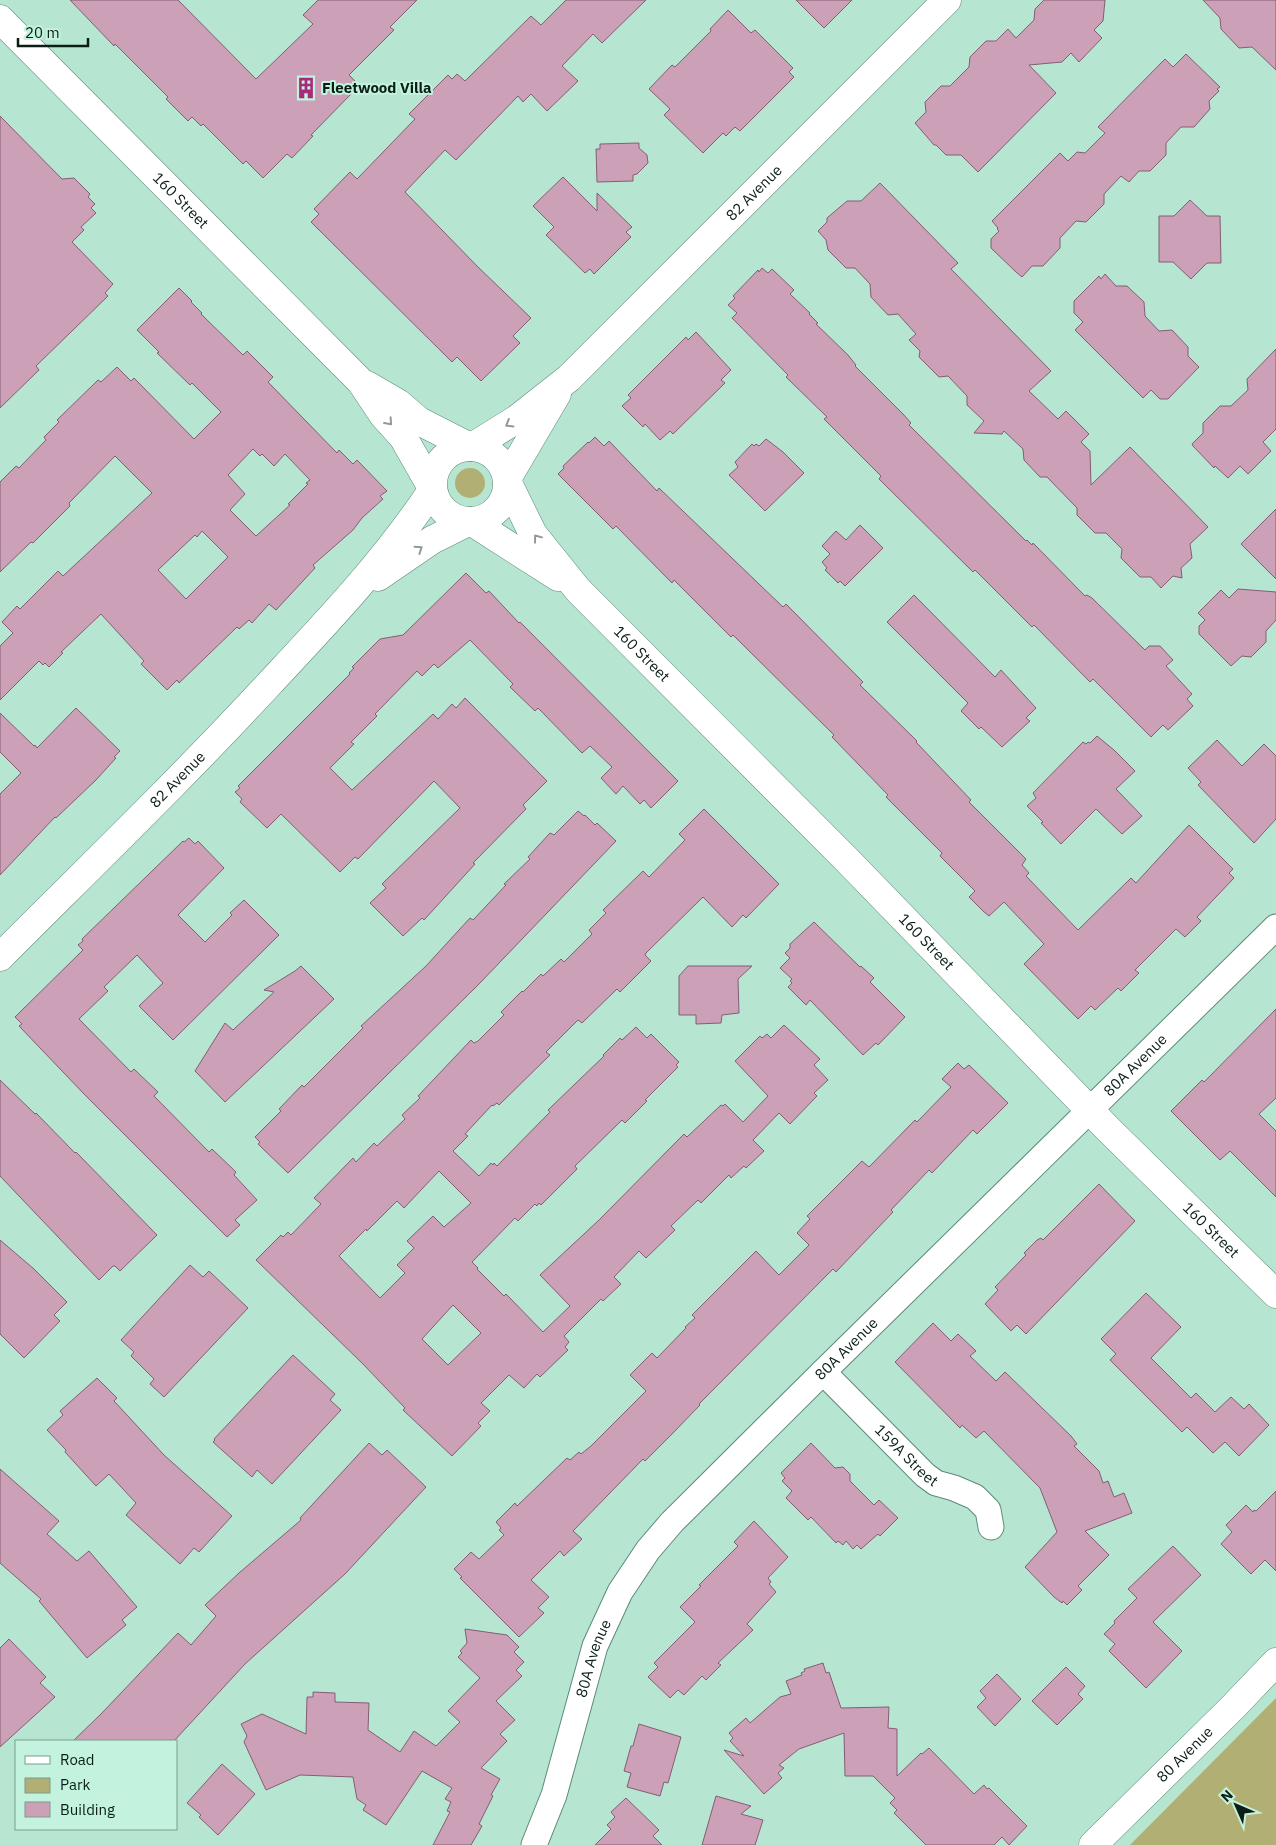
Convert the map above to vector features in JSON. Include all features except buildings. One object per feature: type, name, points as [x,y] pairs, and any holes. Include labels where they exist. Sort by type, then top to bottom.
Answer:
[{"type":"street","name":"82 Avenue","points":[[471,447],[517,419],[562,384],[947,0]]},
{"type":"street","name":"160 Street","points":[[0,18],[361,382],[383,415],[403,437],[433,488]]},
{"type":"street","name":"160 Street","points":[[361,382],[398,403],[420,421],[471,447]]},
{"type":"street","name":"82 Avenue","points":[[507,480],[562,384]]},
{"type":"street","points":[[471,447],[480,448],[499,460],[507,480],[506,493],[502,504],[489,516],[471,522],[461,521],[441,509],[433,488],[438,464],[447,455],[458,449],[471,447]]},
{"type":"street","name":"160 Street","points":[[507,480],[533,534],[578,590],[847,860],[1090,1110],[1276,1294]]},
{"type":"street","name":"82 Avenue","points":[[0,958],[220,736],[351,597],[403,532],[433,488]]},
{"type":"street","name":"82 Avenue","points":[[351,597],[426,544],[471,522]]},
{"type":"street","name":"160 Street","points":[[471,522],[578,590]]},
{"type":"street","name":"80A Avenue","points":[[534,1845],[554,1795],[595,1646],[620,1592],[648,1550],[672,1522],[823,1372],[1276,927]]},
{"type":"street","name":"159A Street","points":[[823,1372],[925,1475],[936,1483],[975,1497],[988,1510],[991,1527]]},
{"type":"street","name":"80 Avenue","points":[[1093,1845],[1233,1708],[1276,1662]]},
{"type":"green space","points":[[470,468],[481,472],[485,483],[481,494],[470,498],[459,494],[455,483],[459,472]]},
{"type":"green space","points":[[1276,1698],[1276,1845],[1130,1845]]},
{"type":"place","name":"Fleetwood Villa","points":[[306,88]]}]
